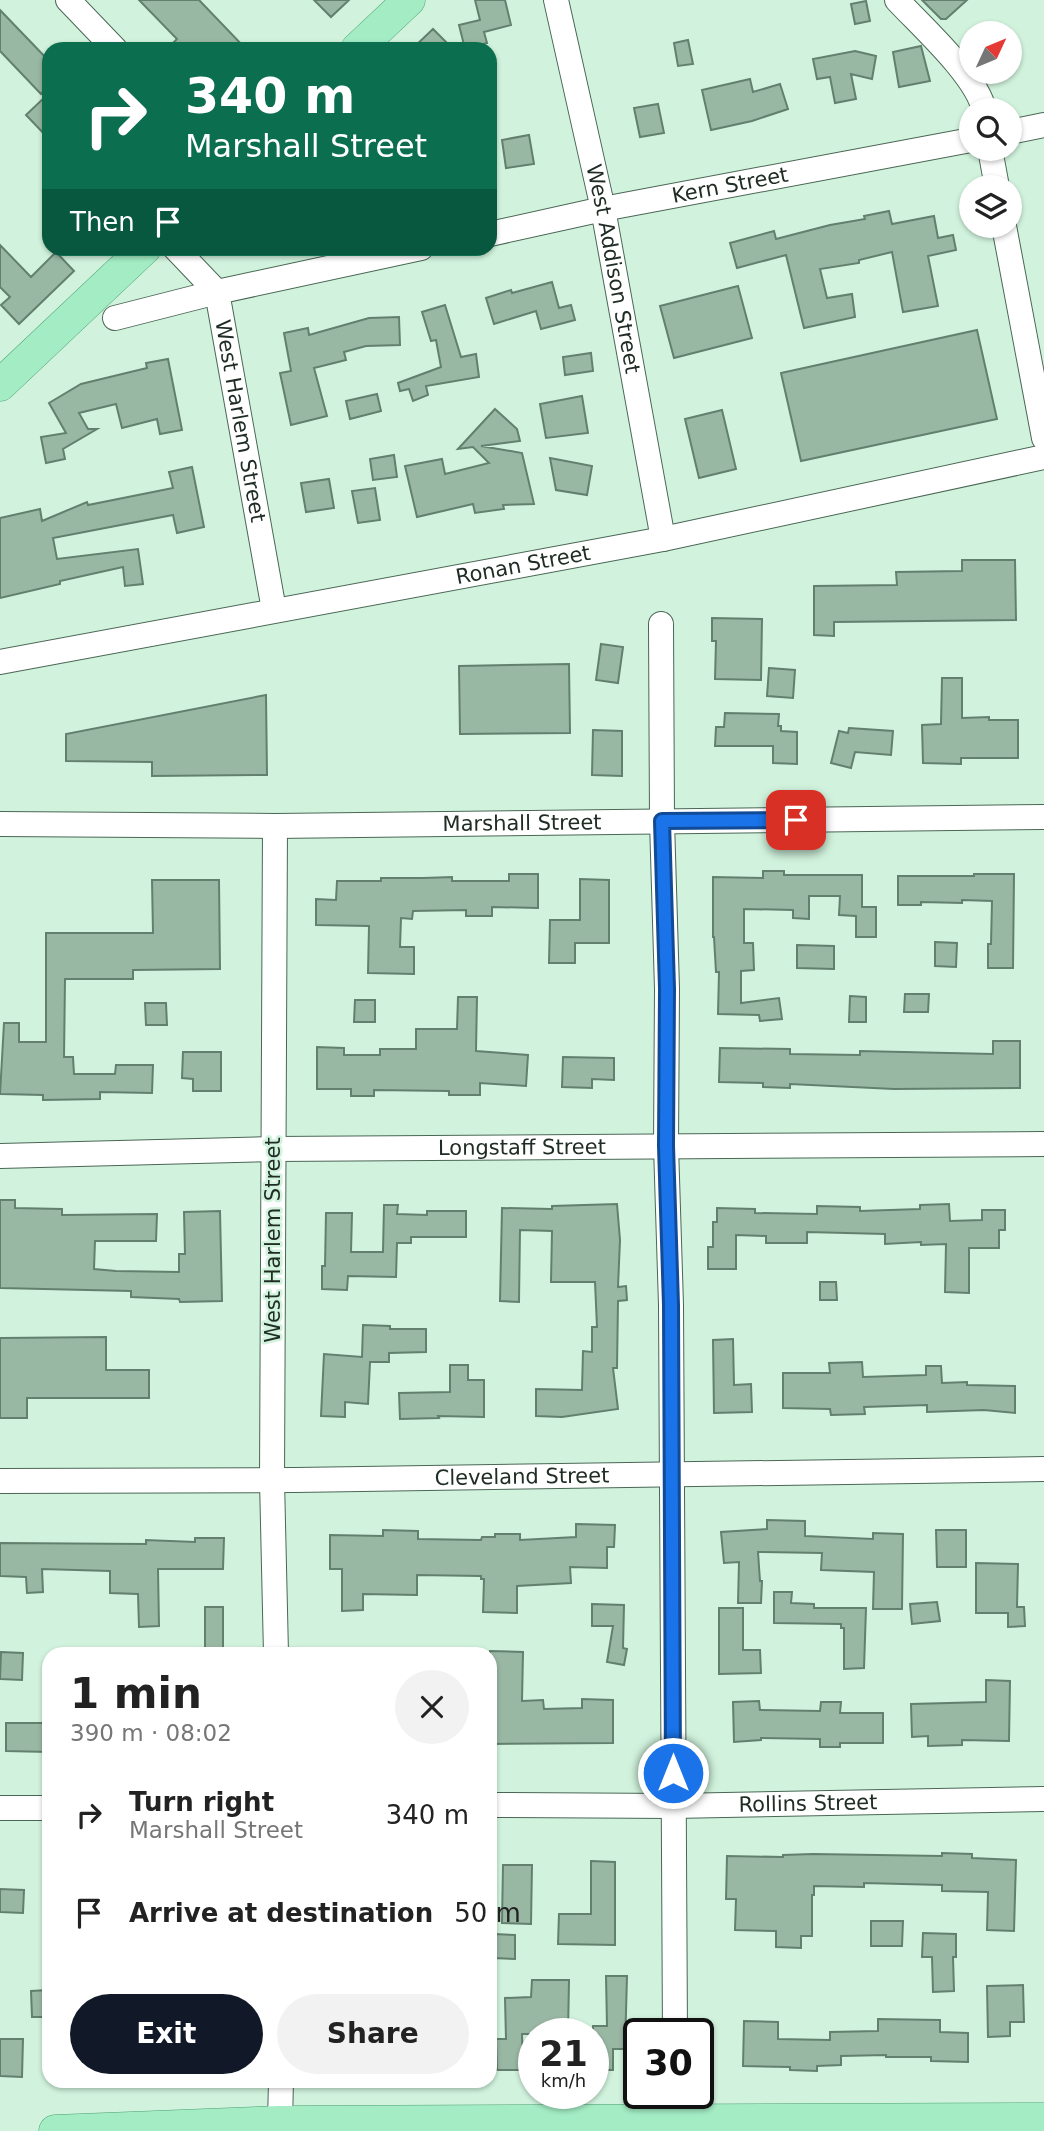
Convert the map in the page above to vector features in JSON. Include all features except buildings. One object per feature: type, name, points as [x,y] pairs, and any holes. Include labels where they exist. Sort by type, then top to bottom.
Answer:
[{"type":"main road","points":[[364,42],[409,0]]},
{"type":"main road","points":[[1,383],[136,256]]},
{"type":"main road","points":[[55,2131],[280,2122],[676,2115],[1044,2119]]},
{"type":"street","points":[[68,0],[107,42]]},
{"type":"street","name":"West Addison Street","points":[[556,0],[603,209],[663,539]]},
{"type":"street","points":[[897,0],[968,76],[980,98]]},
{"type":"street","points":[[1022,130],[1044,125]]},
{"type":"street","name":"Kern Street","points":[[497,232],[603,209],[959,142]]},
{"type":"street","points":[[1006,238],[1044,438]]},
{"type":"street","name":"West Harlem Street","points":[[183,256],[217,292],[274,610]]},
{"type":"street","points":[[115,317],[384,256]]},
{"type":"street","name":"Ronan Street","points":[[0,662],[663,539],[1044,457]]},
{"type":"street","points":[[661,624],[662,821],[667,989],[666,1146],[671,1305],[675,2018]]},
{"type":"street","name":"Marshall Street","points":[[0,824],[275,826],[1044,817]]},
{"type":"street","name":"West Harlem Street","points":[[275,826],[272,1480],[276,1647]]},
{"type":"street","name":"Longstaff Street","points":[[0,1156],[274,1149],[1044,1144]]},
{"type":"street","name":"Cleveland Street","points":[[0,1481],[272,1480],[1044,1469]]},
{"type":"street","name":"Rollins Street","points":[[497,1805],[1044,1799]]},
{"type":"street","points":[[0,1808],[42,1808]]},
{"type":"street","points":[[280,2122],[281,2088]]},
{"type":"route","points":[[673,1773],[671,1305],[662,821],[796,820]]}]
